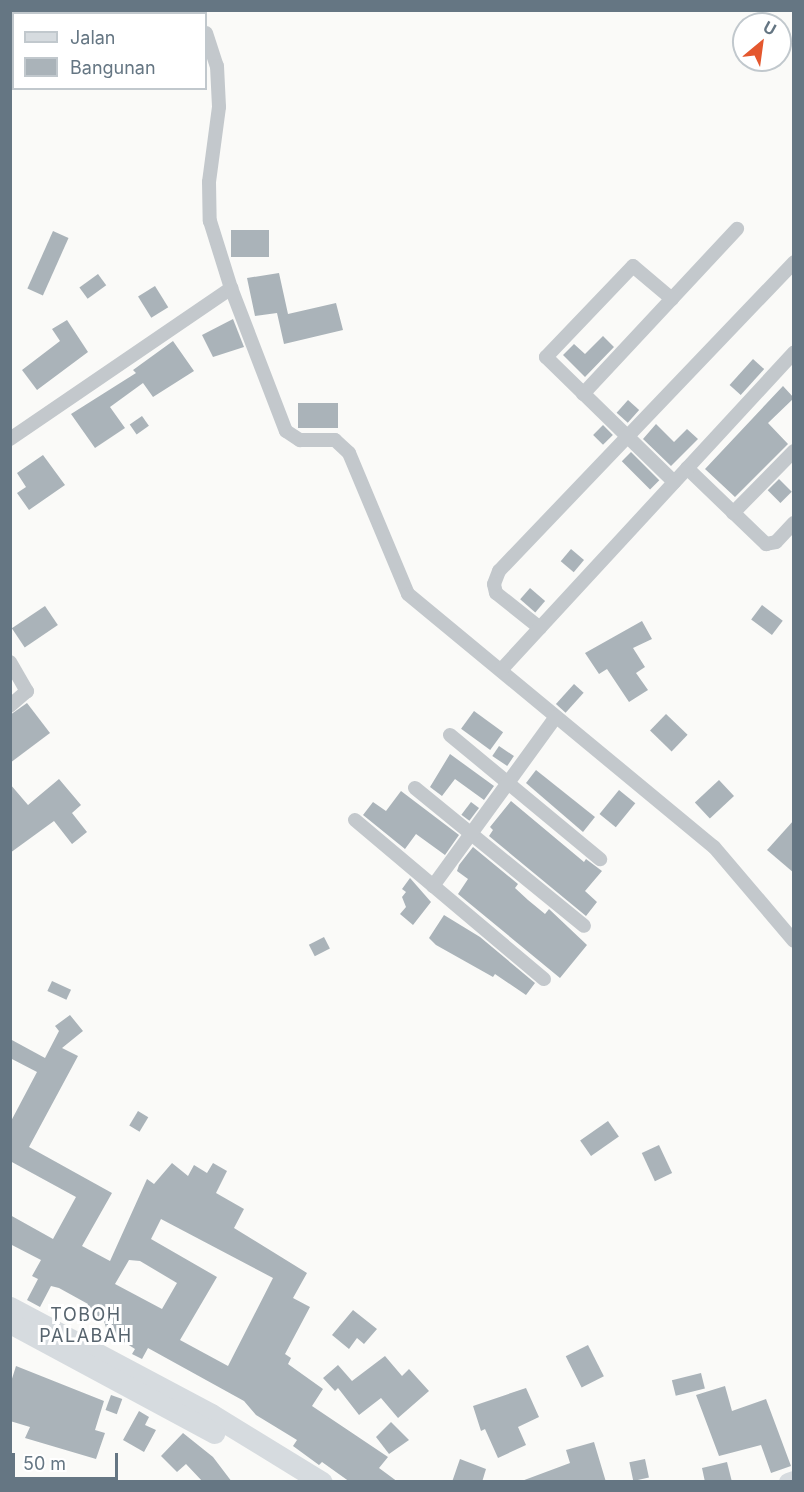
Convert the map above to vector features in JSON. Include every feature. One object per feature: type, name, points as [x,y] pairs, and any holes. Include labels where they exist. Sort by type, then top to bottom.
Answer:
[{"type":"highway","points":[[10,1307],[202,1409],[322,1482]]},
{"type":"highway","points":[[10,1323],[298,1482]]},
{"type":"main road","points":[[788,1482],[794,1480]]},
{"type":"street","points":[[207,36],[217,66],[219,107],[209,182],[210,221],[231,288],[286,431],[300,440],[327,438],[343,445],[371,498],[408,594],[714,847],[794,941]]},
{"type":"street","points":[[583,394],[737,230]]},
{"type":"street","points":[[540,628],[496,593],[494,584],[499,571],[794,262]]},
{"type":"street","points":[[672,299],[633,266],[547,353],[547,360],[675,482]]},
{"type":"street","points":[[10,439],[231,288]]},
{"type":"street","points":[[501,670],[794,353]]},
{"type":"street","points":[[733,513],[794,451]]},
{"type":"street","points":[[687,468],[766,544],[776,542],[794,523]]},
{"type":"street","points":[[10,662],[27,691],[10,706]]},
{"type":"street","points":[[433,886],[556,717]]},
{"type":"street","points":[[450,735],[600,859]]},
{"type":"street","points":[[415,788],[584,926]]},
{"type":"street","points":[[355,819],[544,979]]},
{"type":"building","points":[[231,230],[269,230],[269,257],[231,257]]},
{"type":"building","points":[[53,231],[69,238],[43,295],[27,289]]},
{"type":"building","points":[[279,273],[288,314],[336,303],[343,330],[284,344],[277,313],[255,316],[247,278]]},
{"type":"building","points":[[98,274],[106,285],[88,299],[79,288]]},
{"type":"building","points":[[155,286],[168,307],[151,318],[138,297]]},
{"type":"building","points":[[233,319],[244,347],[213,357],[202,335]]},
{"type":"building","points":[[67,320],[88,352],[37,390],[22,370],[60,341],[52,329]]},
{"type":"building","points":[[603,336],[614,347],[585,377],[563,355],[574,344],[585,354]]},
{"type":"building","points":[[173,341],[194,371],[153,397],[143,383],[110,407],[125,428],[95,448],[71,414],[136,373],[133,370]]},
{"type":"building","points":[[753,359],[764,369],[741,395],[730,385]]},
{"type":"building","points":[[783,386],[794,398],[768,423],[788,444],[735,497],[705,469]]},
{"type":"building","points":[[628,400],[639,410],[628,423],[617,413]]},
{"type":"building","points":[[298,403],[338,403],[338,428],[298,428]]},
{"type":"building","points":[[142,416],[149,426],[137,434],[130,425]]},
{"type":"building","points":[[656,424],[674,442],[687,429],[698,439],[671,466],[643,439]]},
{"type":"building","points":[[603,425],[613,435],[603,445],[593,435]]},
{"type":"building","points":[[631,452],[659,480],[650,489],[622,461]]},
{"type":"building","points":[[43,455],[65,485],[29,510],[17,493],[26,487],[17,473]]},
{"type":"building","points":[[779,479],[792,492],[780,503],[768,490]]},
{"type":"building","points":[[571,549],[584,560],[574,572],[561,561]]},
{"type":"building","points":[[530,588],[545,601],[535,612],[520,599]]},
{"type":"building","points":[[762,605],[783,621],[772,635],[751,619]]},
{"type":"building","points":[[45,606],[58,625],[25,647],[12,628]]},
{"type":"building","points":[[642,621],[652,639],[633,648],[645,667],[636,673],[648,690],[629,702],[607,669],[599,674],[585,653]]},
{"type":"building","points":[[574,684],[584,693],[566,713],[556,704]]},
{"type":"building","points":[[27,703],[50,733],[10,763],[10,715]]},
{"type":"building","points":[[474,711],[503,732],[490,750],[461,729]]},
{"type":"building","points":[[666,714],[688,735],[672,751],[650,731]]},
{"type":"building","points":[[499,746],[514,756],[507,766],[492,756]]},
{"type":"building","points":[[450,754],[494,786],[484,800],[455,779],[442,796],[430,787]]},
{"type":"building","points":[[536,770],[595,817],[583,832],[526,783]]},
{"type":"building","points":[[59,779],[81,805],[72,813],[87,832],[72,844],[54,821],[10,853],[10,784],[28,805]]},
{"type":"building","points":[[719,780],[734,796],[710,819],[695,803]]},
{"type":"building","points":[[619,790],[635,803],[616,827],[599,814]]},
{"type":"building","points":[[401,791],[459,835],[445,855],[416,834],[405,849],[363,815],[373,802],[386,811]]},
{"type":"building","points":[[511,801],[584,862],[586,859],[602,871],[585,891],[597,902],[586,916],[489,836],[493,830],[490,827]]},
{"type":"building","points":[[471,802],[479,808],[469,821],[461,815]]},
{"type":"building","points":[[794,820],[794,873],[767,850]]},
{"type":"building","points":[[473,847],[518,884],[515,888],[528,900],[545,914],[549,909],[587,945],[560,978],[458,894],[468,879],[457,871]]},
{"type":"building","points":[[410,878],[431,902],[413,925],[400,914],[406,907],[402,897],[406,892],[402,889]]},
{"type":"building","points":[[444,915],[480,937],[535,983],[526,995],[495,974],[493,977],[436,945],[429,938]]},
{"type":"building","points":[[324,937],[330,949],[315,956],[309,945]]},
{"type":"building","points":[[52,981],[71,990],[66,1000],[47,991]]},
{"type":"building","points":[[70,1015],[83,1031],[62,1048],[78,1056],[29,1147],[112,1193],[82,1246],[110,1261],[147,1179],[154,1184],[172,1163],[188,1176],[194,1165],[207,1173],[213,1163],[227,1171],[216,1193],[244,1209],[234,1228],[307,1273],[293,1298],[310,1307],[285,1354],[291,1358],[288,1364],[323,1389],[312,1406],[388,1457],[379,1468],[398,1482],[350,1482],[322,1462],[319,1465],[293,1446],[297,1440],[256,1415],[244,1401],[148,1348],[142,1359],[132,1354],[135,1349],[107,1331],[104,1321],[84,1310],[88,1304],[59,1288],[51,1286],[40,1307],[27,1300],[38,1279],[32,1276],[41,1260],[10,1244],[10,1215],[53,1239],[76,1197],[10,1161],[10,1123],[37,1072],[10,1058],[10,1039],[45,1058],[59,1031],[55,1026]],"holes":[[[161,1219],[273,1278],[228,1366],[180,1340],[217,1277],[151,1239]],[[129,1260],[140,1261],[177,1283],[162,1309],[115,1284]]]},
{"type":"building","points":[[138,1111],[148,1117],[140,1132],[129,1126]]},
{"type":"building","points":[[608,1121],[619,1137],[591,1156],[580,1141]]},
{"type":"building","points":[[659,1145],[672,1173],[655,1181],[642,1153]]},
{"type":"building","points":[[353,1310],[377,1329],[364,1344],[357,1338],[349,1349],[332,1335]]},
{"type":"building","points":[[588,1345],[604,1376],[582,1388],[566,1356]]},
{"type":"building","points":[[385,1356],[402,1376],[409,1369],[429,1391],[398,1418],[381,1398],[359,1415],[338,1388],[335,1391],[323,1378],[338,1365],[352,1381]]},
{"type":"building","points":[[16,1366],[104,1401],[95,1430],[105,1433],[96,1459],[25,1438],[30,1427],[10,1421],[10,1385]]},
{"type":"building","points":[[701,1373],[705,1389],[676,1396],[672,1380]]},
{"type":"building","points":[[725,1386],[732,1411],[766,1399],[791,1466],[771,1473],[761,1445],[719,1456],[696,1395]]},
{"type":"building","points":[[526,1388],[539,1417],[518,1427],[526,1445],[498,1458],[485,1429],[481,1431],[473,1406]]},
{"type":"building","points":[[111,1395],[122,1399],[117,1414],[106,1410]]},
{"type":"building","points":[[139,1411],[149,1417],[145,1425],[156,1430],[144,1452],[123,1440]]},
{"type":"building","points":[[391,1422],[409,1440],[389,1454],[376,1437]]},
{"type":"building","points":[[183,1433],[213,1457],[232,1482],[203,1482],[186,1464],[177,1472],[161,1456]]},
{"type":"building","points":[[594,1442],[606,1482],[519,1482],[570,1463],[566,1450]]},
{"type":"building","points":[[460,1459],[486,1469],[482,1482],[452,1482]]},
{"type":"building","points":[[645,1459],[649,1478],[633,1481],[629,1462]]},
{"type":"building","points":[[727,1462],[732,1482],[705,1482],[702,1468]]},
{"type":"district","name":"TOBOH PALABAH","points":[[86,1326]]}]
